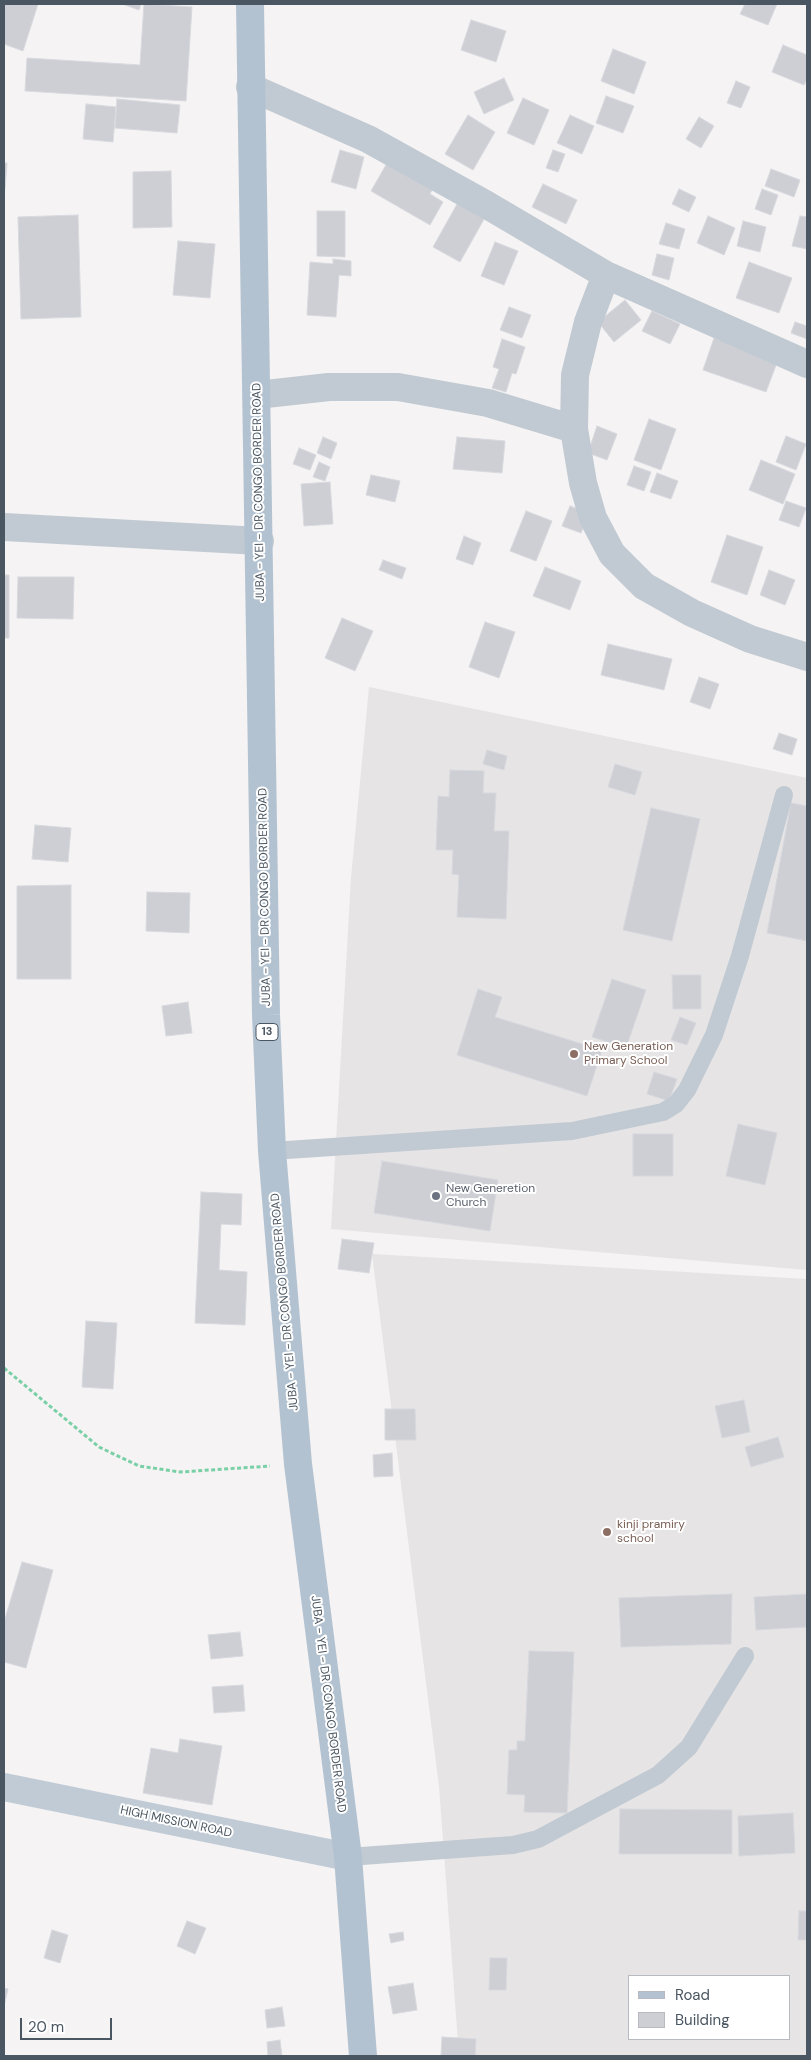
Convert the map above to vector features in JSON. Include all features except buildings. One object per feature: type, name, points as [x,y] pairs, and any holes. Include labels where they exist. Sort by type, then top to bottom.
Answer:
[{"type":"main road","name":"JUBA - YEI - DR CONGO BORDER ROAD","points":[[250,4],[250,87],[260,541],[266,1015],[272,1151],[298,1464],[348,1857],[363,2056]]},
{"type":"street","points":[[250,87],[368,139],[488,204],[606,275],[807,364]]},
{"type":"street","points":[[606,275],[588,322],[574,375],[574,428],[583,483],[593,518],[612,554],[644,586],[692,613],[750,639],[807,657]]},
{"type":"street","points":[[257,395],[329,387],[398,387],[488,403],[574,428]]},
{"type":"street","points":[[4,527],[260,541]]},
{"type":"street","name":"HIGH MISSION ROAD","points":[[4,1786],[348,1857]]},
{"type":"lane","points":[[272,1151],[572,1131],[663,1112],[676,1104],[687,1090],[714,1035],[740,956],[784,795]]},
{"type":"lane","points":[[348,1857],[513,1845],[538,1839],[658,1776],[690,1747],[745,1656]]},
{"type":"path","points":[[4,1368],[99,1447],[139,1466],[180,1472],[298,1464]]},
{"type":"shaded area","name":"New Generation Primary School","points":[[369,687],[807,778],[807,1270],[331,1229],[351,878]]},
{"type":"shaded area","name":"kinji pramiry school","points":[[372,1254],[807,1279],[807,2056],[459,2056],[439,1786]]},
{"type":"place","name":"New Generation Primary School","points":[[574,1054]]},
{"type":"place","name":"New Generetion Church","points":[[436,1196]]},
{"type":"place","name":"kinji pramiry school","points":[[607,1532]]}]
